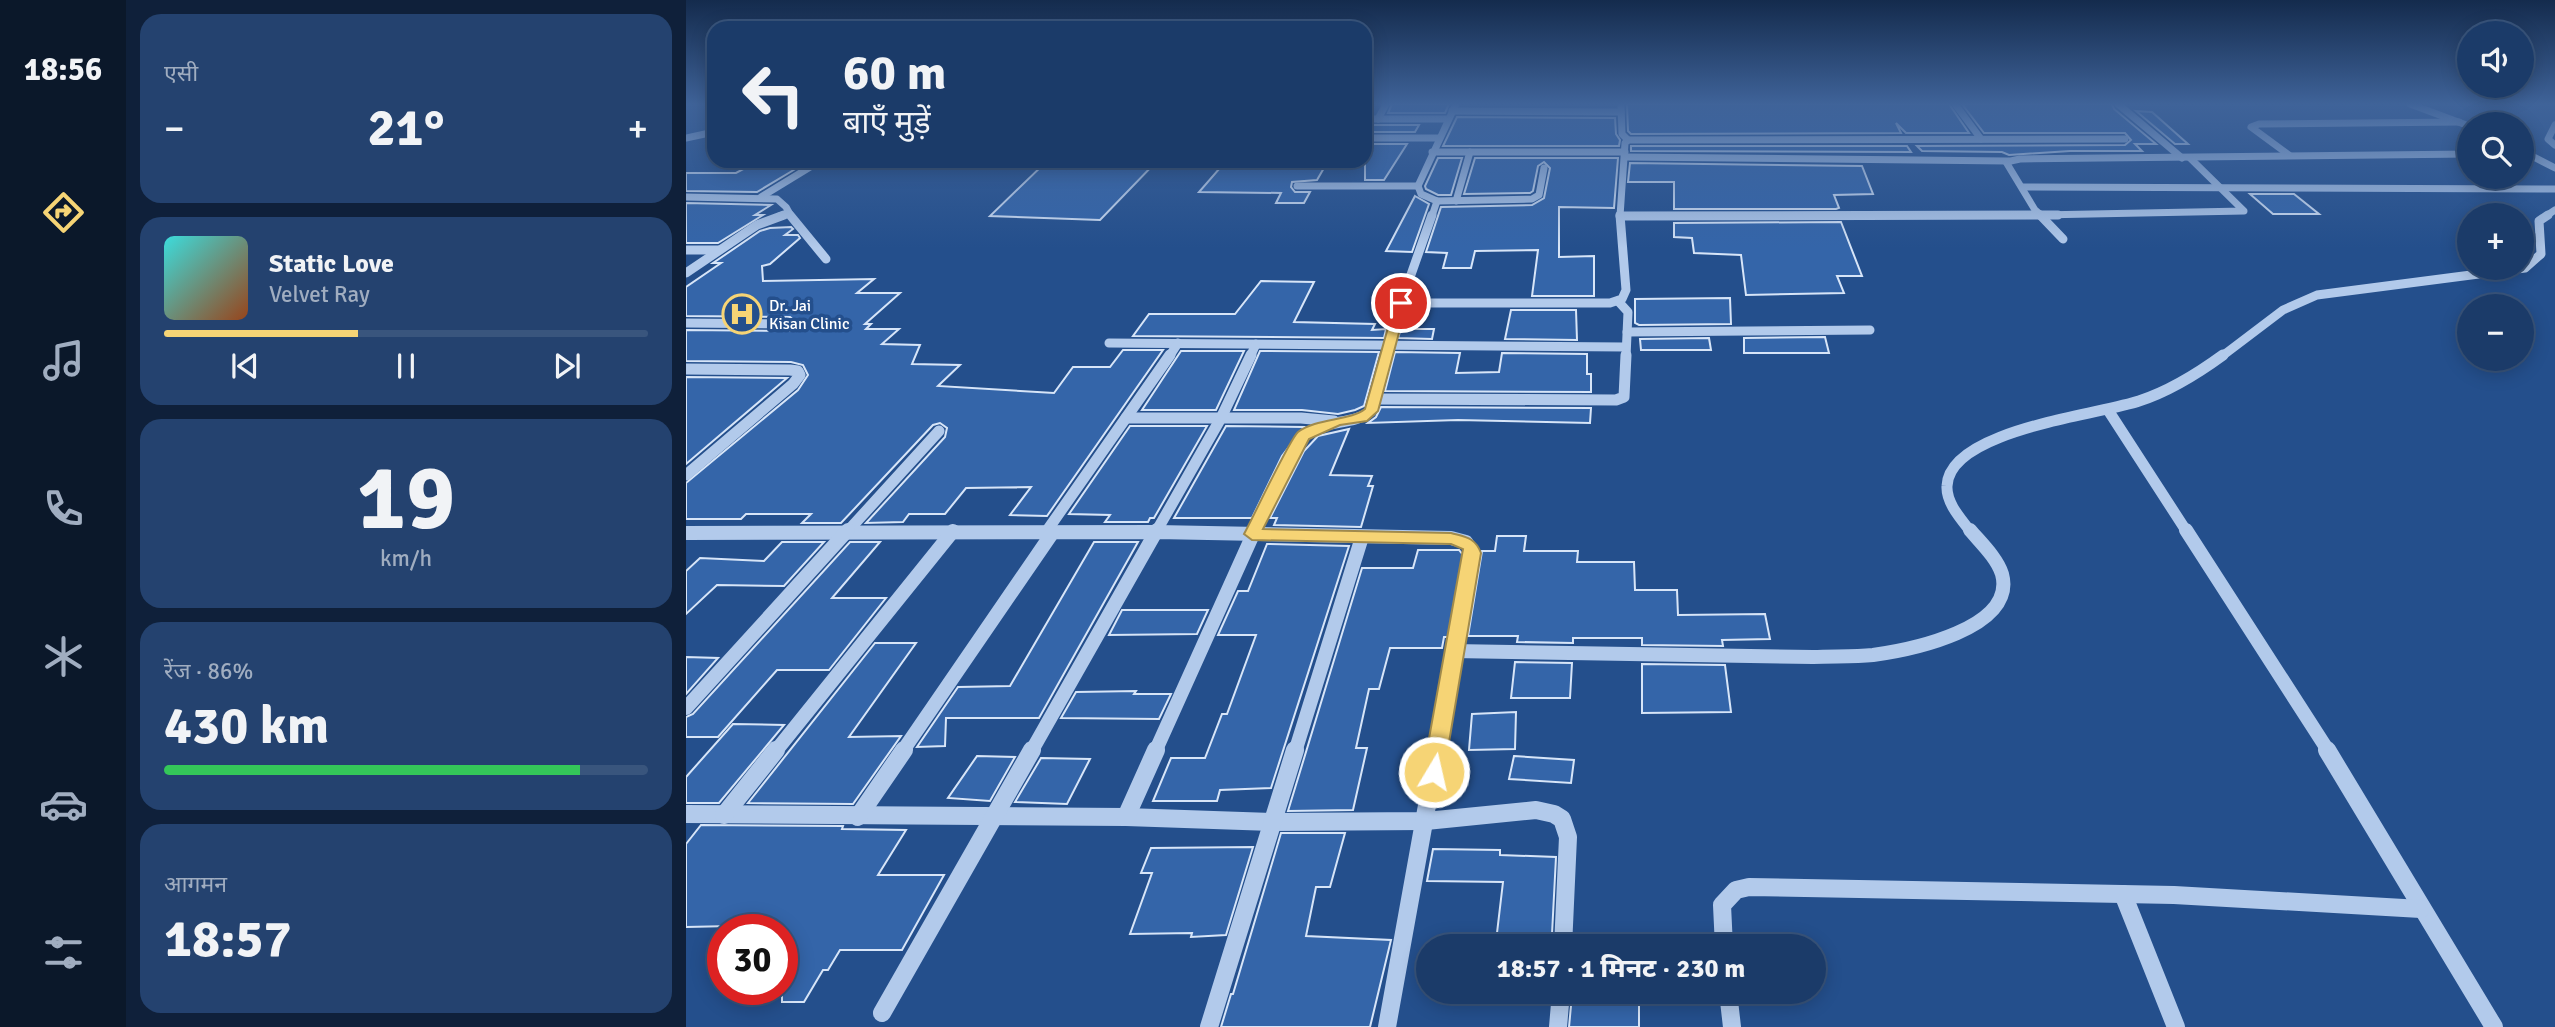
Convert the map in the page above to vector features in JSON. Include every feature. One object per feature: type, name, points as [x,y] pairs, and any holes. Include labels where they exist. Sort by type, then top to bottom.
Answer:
[{"type":"street","points":[[1544,169],[1536,197],[1437,201],[1421,194],[1418,186],[1432,152],[2008,160],[2457,155]]},
{"type":"street","points":[[1456,201],[1470,152]]},
{"type":"street","points":[[1620,216],[2236,214],[2244,211],[2178,152]]},
{"type":"street","points":[[2285,152],[2290,156]]},
{"type":"street","points":[[1401,303],[1622,299],[1626,290],[1620,216],[1625,154]]},
{"type":"street","points":[[2534,158],[2555,169]]},
{"type":"street","points":[[2008,160],[2005,165],[2040,215],[2063,239]]},
{"type":"street","points":[[761,197],[809,168]]},
{"type":"street","points":[[1297,187],[1418,186]]},
{"type":"street","points":[[2022,187],[2555,189]]},
{"type":"street","points":[[686,197],[777,199],[826,259]]},
{"type":"street","points":[[1126,418],[1301,418],[1338,421],[1362,418],[1369,414],[1376,399],[1401,303],[1437,201]]},
{"type":"street","points":[[1453,651],[1813,657],[1869,655],[1906,649],[1949,637],[1976,624],[1991,612],[1999,601],[2002,588],[2002,575],[1996,563],[1958,517],[1948,495],[1946,480],[1951,467],[1962,457],[2009,435],[2141,401],[2166,390],[2225,353],[2276,315],[2313,296],[2525,268],[2539,261],[2542,256],[2539,221],[2555,210]]},
{"type":"street","points":[[686,273],[757,225],[788,213]]},
{"type":"street","points":[[686,250],[719,250]]},
{"type":"street","points":[[1376,399],[1616,400],[1624,397],[1628,312],[1618,301]]},
{"type":"street","points":[[686,323],[790,324]]},
{"type":"street","points":[[1627,332],[1870,330]]},
{"type":"street","points":[[1109,343],[1625,347]]},
{"type":"street","points":[[858,817],[1178,343]]},
{"type":"street","points":[[882,1013],[1221,418],[1256,344]]},
{"type":"street","points":[[686,369],[790,370],[800,375],[793,384],[686,475]]},
{"type":"street","points":[[2108,410],[2353,790],[2421,909],[2494,1027]]},
{"type":"street","points":[[1126,817],[1252,534],[1303,436],[1338,421]]},
{"type":"street","points":[[686,708],[939,431]]},
{"type":"street","points":[[724,815],[953,531]]},
{"type":"street","points":[[686,533],[1157,532],[1451,538],[1466,542],[1472,553],[1387,1027]]},
{"type":"street","points":[[1209,1027],[1362,537]]},
{"type":"street","points":[[686,814],[1126,817],[1272,822],[1426,821],[1535,810],[1554,814],[1562,820],[1569,848],[1564,934]]},
{"type":"street","points":[[1723,934],[1722,905],[1735,890],[1748,887],[2123,894],[2421,909]]},
{"type":"street","points":[[2123,894],[2176,1027]]},
{"type":"street","points":[[1558,1027],[1559,1004]]},
{"type":"street","points":[[1729,1004],[1732,1027]]},
{"type":"building","points":[[1372,152],[1402,152],[1384,180],[1365,180],[1365,168],[1372,168]]},
{"type":"building","points":[[1996,152],[2056,152],[2009,155]]},
{"type":"building","points":[[1438,158],[1462,158],[1451,195],[1438,195],[1426,189]]},
{"type":"building","points":[[1475,158],[1618,158],[1614,208],[1559,207],[1559,257],[1594,256],[1594,296],[1532,296],[1538,250],[1475,251],[1471,268],[1443,268],[1447,253],[1426,252],[1441,207],[1532,205],[1544,198],[1550,168],[1544,162],[1538,166],[1533,191],[1530,193],[1464,194]]},
{"type":"building","points":[[1630,163],[1862,166],[1873,194],[1834,195],[1839,208],[1836,209],[1674,209],[1674,182],[1628,182]]},
{"type":"building","points":[[745,168],[797,168],[757,192],[686,191],[686,173],[736,173]]},
{"type":"building","points":[[1040,168],[1150,168],[1100,220],[990,216]]},
{"type":"building","points":[[1220,168],[1324,168],[1317,180],[1292,182],[1291,187],[1295,192],[1310,192],[1304,203],[1276,203],[1281,193],[1199,192]]},
{"type":"building","points":[[2250,194],[2294,194],[2319,214],[2273,214]]},
{"type":"building","points":[[1415,196],[1429,204],[1412,252],[1386,251]]},
{"type":"building","points":[[686,203],[771,205],[755,215],[763,215],[718,243],[686,243]]},
{"type":"building","points":[[1841,222],[1862,276],[1837,276],[1844,293],[1746,295],[1741,255],[1694,253],[1692,238],[1674,237],[1674,223]]},
{"type":"building","points":[[791,227],[793,229],[785,235],[798,235],[800,238],[770,264],[762,266],[763,281],[874,279],[857,293],[900,293],[865,324],[871,324],[866,329],[899,329],[882,344],[920,345],[912,364],[960,365],[938,386],[1054,393],[1073,367],[1110,367],[1123,350],[1163,350],[1047,516],[1010,515],[1031,487],[966,488],[945,514],[909,514],[903,522],[866,523],[945,437],[947,428],[940,423],[933,425],[841,523],[802,523],[811,514],[746,514],[741,519],[686,519],[686,483],[798,390],[808,375],[803,365],[791,362],[686,361],[686,330],[790,331],[796,328],[797,323],[790,317],[686,316],[686,287],[721,263],[713,263],[760,231]]},
{"type":"building","points":[[1261,281],[1314,282],[1294,322],[1375,324],[1372,330],[1386,329],[1384,338],[1133,336],[1149,314],[1235,314]]},
{"type":"building","points":[[1730,298],[1731,324],[1635,323],[1635,299]]},
{"type":"building","points":[[1511,310],[1576,310],[1577,340],[1505,339]]},
{"type":"building","points":[[1401,329],[1434,329],[1432,339],[1398,338]]},
{"type":"building","points":[[1825,337],[1829,353],[1744,353],[1744,338]]},
{"type":"building","points":[[1709,338],[1711,350],[1641,350],[1640,339]]},
{"type":"building","points":[[1181,351],[1244,351],[1216,410],[1142,410]]},
{"type":"building","points":[[1260,351],[1379,352],[1364,406],[1355,410],[1338,414],[1302,410],[1234,410]]},
{"type":"building","points":[[1395,352],[1460,353],[1456,373],[1499,372],[1502,353],[1587,354],[1591,392],[1385,391]]},
{"type":"building","points":[[686,377],[787,378],[686,464]]},
{"type":"building","points":[[1381,407],[1591,408],[1590,423],[1458,420],[1368,423],[1376,417]]},
{"type":"building","points":[[1130,426],[1207,426],[1154,518],[1150,518],[1148,522],[1105,522],[1110,515],[1069,514]]},
{"type":"building","points":[[1226,426],[1304,427],[1282,456],[1252,518],[1174,518]]},
{"type":"building","points":[[1349,429],[1330,475],[1372,476],[1368,486],[1373,486],[1361,527],[1274,525],[1277,518],[1270,518],[1304,451],[1318,436]]},
{"type":"building","points":[[1497,536],[1526,536],[1524,551],[1578,551],[1577,562],[1634,562],[1635,590],[1677,590],[1678,615],[1765,614],[1770,639],[1722,640],[1723,646],[1642,645],[1642,638],[1573,638],[1573,643],[1517,642],[1518,636],[1468,636],[1482,551],[1495,551]]},
{"type":"building","points":[[782,542],[824,542],[784,586],[717,585],[686,614],[686,571],[700,558],[764,561]]},
{"type":"building","points":[[850,542],[880,542],[832,598],[886,598],[829,670],[777,670],[718,737],[686,737],[686,717],[693,714]]},
{"type":"building","points":[[1094,542],[1138,542],[1039,718],[946,718],[945,746],[917,747],[958,687],[1010,686]]},
{"type":"building","points":[[1267,544],[1349,546],[1271,788],[1220,790],[1217,801],[1153,801],[1171,758],[1205,758],[1222,714],[1227,714],[1256,635],[1218,635],[1238,591],[1248,591]]},
{"type":"building","points":[[1418,550],[1459,550],[1463,555],[1448,637],[1444,637],[1442,648],[1390,648],[1379,689],[1369,689],[1356,748],[1367,748],[1353,810],[1288,811],[1362,568],[1413,568]]},
{"type":"building","points":[[1122,610],[1208,610],[1197,634],[1109,635]]},
{"type":"building","points":[[875,643],[916,643],[849,737],[901,736],[853,804],[748,803]]},
{"type":"building","points":[[686,657],[718,658],[686,694]]},
{"type":"building","points":[[1515,662],[1572,663],[1570,698],[1511,698]]},
{"type":"building","points":[[1642,664],[1725,665],[1731,712],[1642,713]]},
{"type":"building","points":[[1136,691],[1134,694],[1171,694],[1159,719],[1061,718],[1076,692]]},
{"type":"building","points":[[1516,712],[1515,749],[1469,750],[1472,714]]},
{"type":"building","points":[[733,724],[784,725],[719,803],[686,803],[686,777]]},
{"type":"building","points":[[977,756],[1015,757],[990,801],[948,798]]},
{"type":"building","points":[[1514,756],[1574,760],[1571,783],[1509,779]]},
{"type":"building","points":[[1041,758],[1090,759],[1067,804],[1015,802]]},
{"type":"building","points":[[701,825],[843,826],[842,829],[906,830],[878,875],[944,875],[902,950],[840,950],[828,970],[823,970],[804,1002],[798,1002],[798,914],[707,914],[707,927],[686,927],[686,844]]},
{"type":"building","points":[[1281,833],[1345,833],[1330,887],[1316,887],[1306,936],[1391,940],[1370,1027],[1221,1027]]},
{"type":"building","points":[[1253,847],[1226,935],[1191,937],[1192,933],[1130,934],[1152,873],[1141,873],[1151,848]]},
{"type":"building","points":[[1433,849],[1500,850],[1500,855],[1556,857],[1552,934],[1497,933],[1503,882],[1427,881]]},
{"type":"building","points":[[1571,1004],[1639,1004],[1639,1027],[1569,1027]]},
{"type":"place","name":"Dr. Jai Kisan Clinic","points":[[742,314]]},
{"type":"route","points":[[1401,303],[1371,411],[1362,418],[1338,421],[1303,436],[1252,534],[1451,538],[1466,542],[1471,547],[1434,772]]}]
